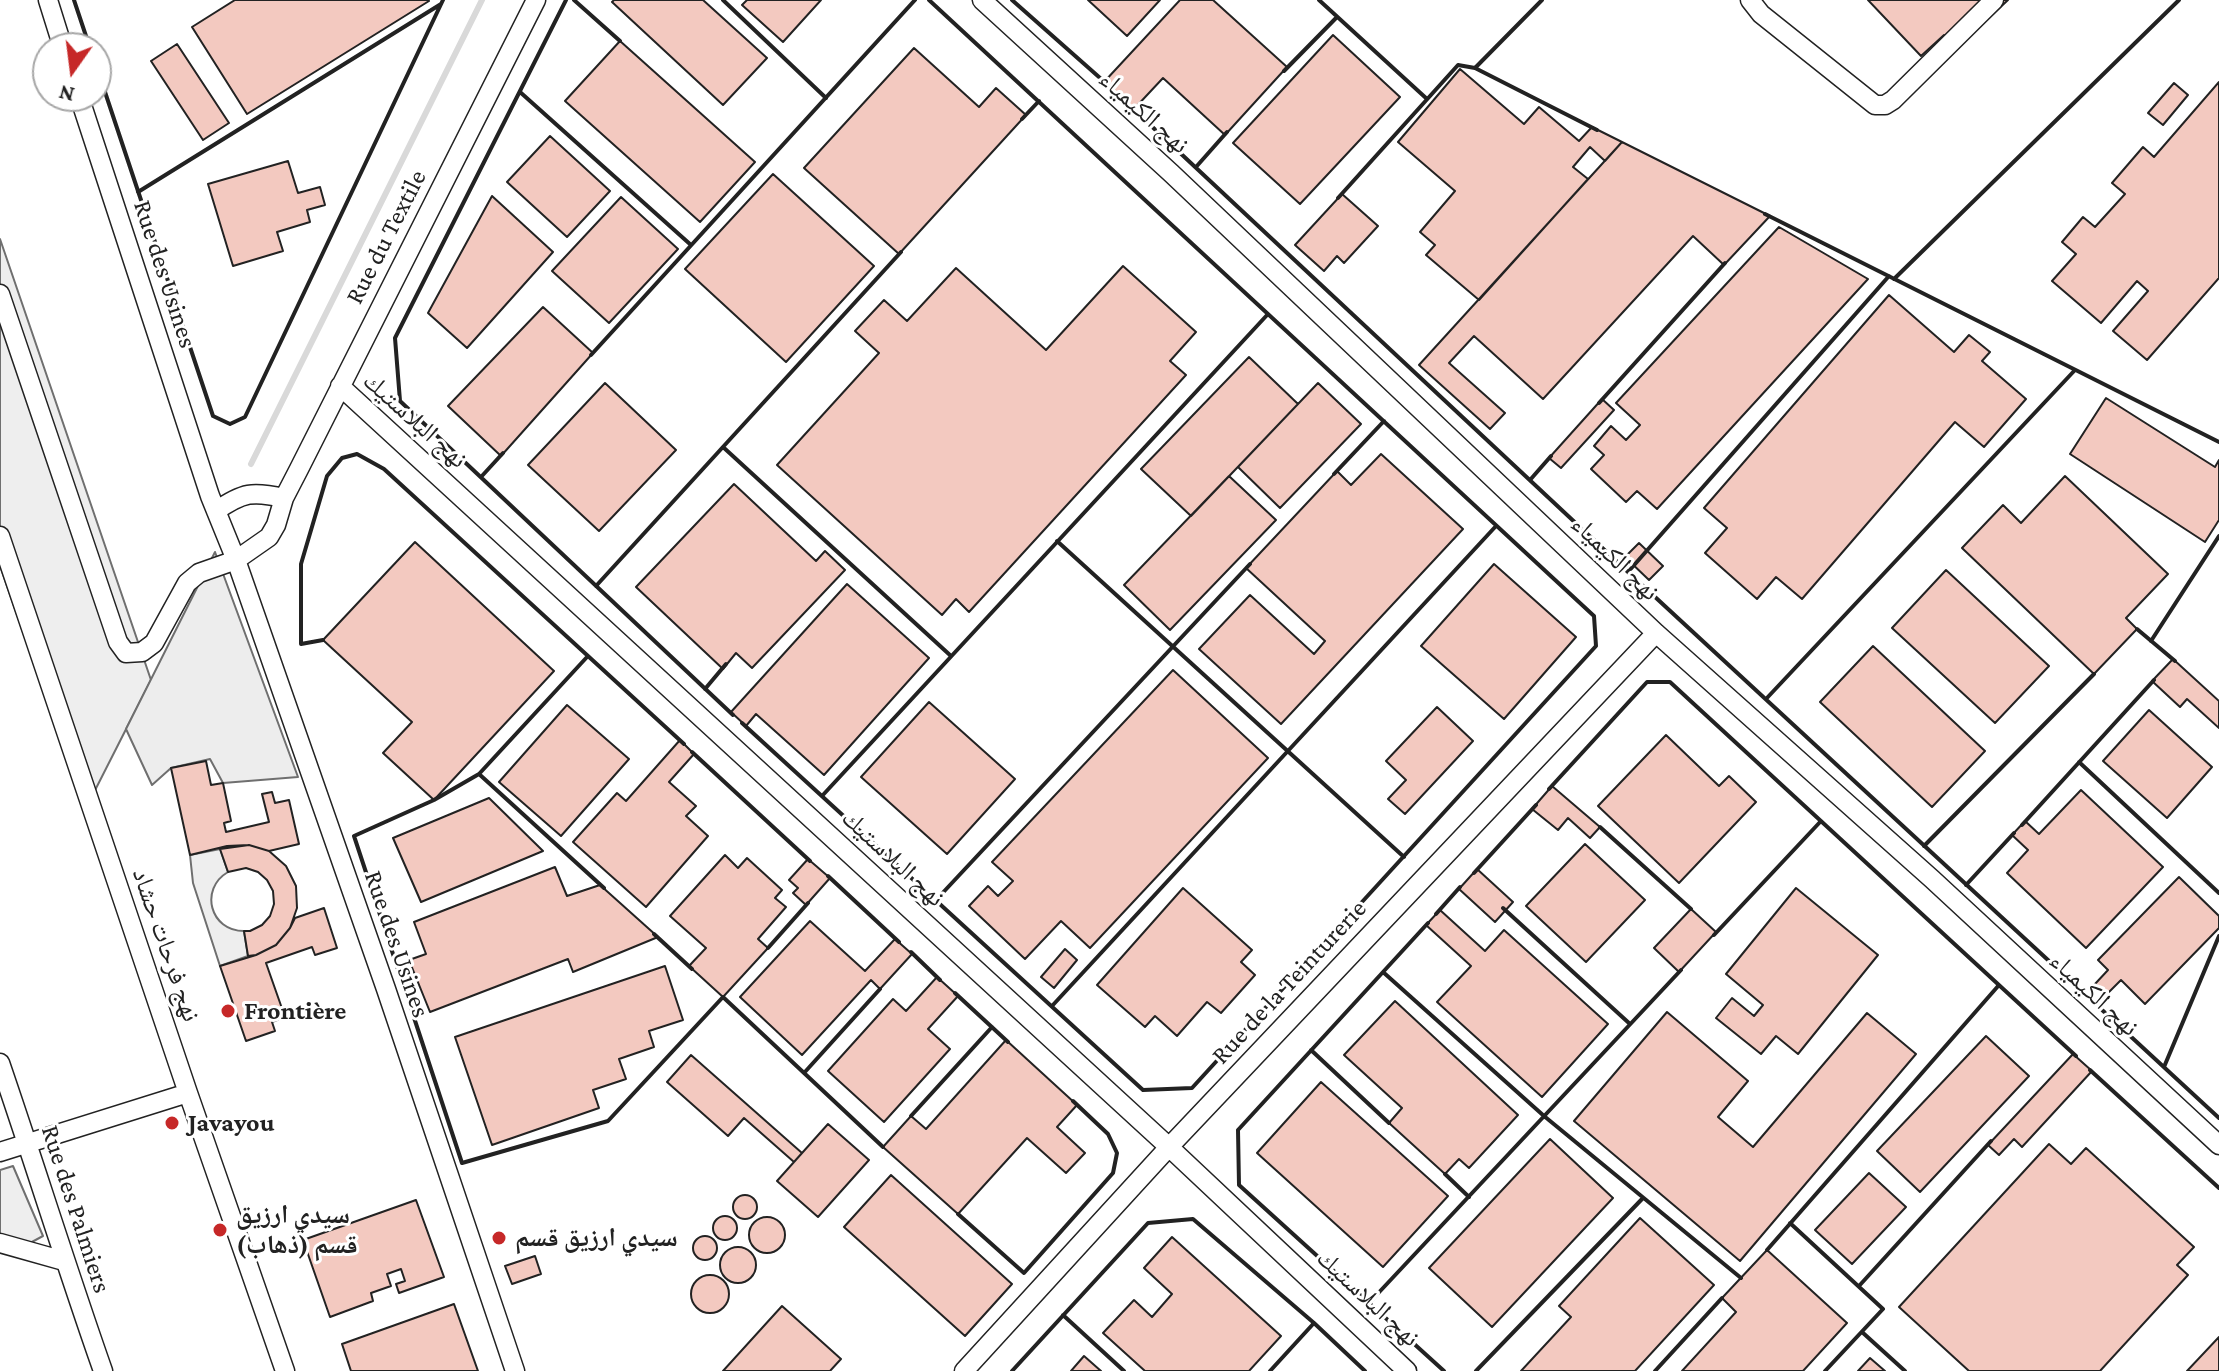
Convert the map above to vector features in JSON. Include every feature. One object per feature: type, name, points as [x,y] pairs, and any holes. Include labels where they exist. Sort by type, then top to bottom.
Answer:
[{"type":"street","points":[[48,0],[58,32]]},
{"type":"street","name":"Rue du Textile","points":[[0,294],[118,642],[126,653],[142,652],[154,643],[187,583],[199,573],[236,560],[269,537],[284,498],[536,0]]},
{"type":"street","name":"نهج الكيمياء","points":[[982,0],[1171,173],[1656,633],[1932,879],[2219,1145]]},
{"type":"street","points":[[1750,0],[1761,14],[1875,105],[1885,105],[1994,0]]},
{"type":"street","name":"Rue des Usines","points":[[84,112],[201,470],[236,560],[386,989],[515,1371]]},
{"type":"street","name":"نهج البلاستيك","points":[[340,386],[1169,1147],[1407,1371]]},
{"type":"street","points":[[216,511],[247,493],[284,498]]},
{"type":"street","name":"نهج فرحات حشاد","points":[[0,536],[285,1371]]},
{"type":"street","name":"Rue de la Teinturerie","points":[[964,1371],[1169,1147],[1656,633]]},
{"type":"street","name":"Rue des Palmiers","points":[[0,1063],[103,1371]]},
{"type":"street","points":[[0,1152],[188,1093]]},
{"type":"street","points":[[0,1243],[64,1261]]},
{"type":"shaded area","points":[[0,239],[151,680],[85,810],[0,566]]},
{"type":"shaded area","points":[[215,552],[298,777],[223,783],[210,759],[171,768],[152,785],[126,729]]},
{"type":"shaded area","points":[[220,849],[228,872],[213,888],[212,908],[223,924],[244,931],[248,956],[220,966],[193,883],[190,855]]},
{"type":"shaded area","points":[[13,1166],[43,1236],[30,1243],[0,1234],[0,1170]]},
{"type":"building","points":[[235,0],[429,1],[247,114],[192,27]]},
{"type":"building","points":[[703,0],[767,58],[723,105],[612,2]]},
{"type":"building","points":[[747,0],[821,0],[783,42],[742,5]]},
{"type":"building","points":[[1088,0],[1160,0],[1127,36]]},
{"type":"building","points":[[1180,0],[1213,0],[1287,67],[1225,135],[1163,78],[1134,109],[1104,82]]},
{"type":"building","points":[[1868,0],[2008,0],[1957,48],[1944,35],[1921,56]]},
{"type":"building","points":[[1333,35],[1400,97],[1300,204],[1233,143]]},
{"type":"building","points":[[620,41],[755,162],[700,222],[565,101]]},
{"type":"building","points":[[177,44],[229,123],[203,140],[151,61]]},
{"type":"building","points":[[914,48],[979,107],[996,88],[1026,115],[899,254],[804,168]]},
{"type":"building","points":[[1460,69],[1524,124],[1539,107],[1579,141],[1592,127],[1622,142],[1605,161],[1590,147],[1573,167],[1588,179],[1479,300],[1426,255],[1435,245],[1420,232],[1455,191],[1398,142]]},
{"type":"building","points":[[2219,82],[2219,278],[2147,360],[2113,331],[2148,291],[2137,281],[2101,323],[2052,281],[2076,254],[2062,242],[2083,217],[2095,227],[2125,194],[2112,183],[2143,147],[2154,157]]},
{"type":"building","points":[[2174,83],[2188,95],[2163,125],[2148,113]]},
{"type":"building","points":[[550,136],[610,191],[567,237],[507,182]]},
{"type":"building","points":[[1622,142],[1770,216],[1724,265],[1693,236],[1543,399],[1474,336],[1449,363],[1505,413],[1490,429],[1419,365]]},
{"type":"building","points":[[288,161],[298,193],[320,187],[325,205],[307,210],[310,222],[277,232],[283,251],[233,266],[208,184]]},
{"type":"building","points":[[773,174],[874,266],[786,362],[685,269]]},
{"type":"building","points":[[1342,194],[1378,226],[1344,263],[1337,256],[1324,271],[1295,245]]},
{"type":"building","points":[[492,196],[553,252],[467,348],[428,313]]},
{"type":"building","points":[[621,197],[678,249],[609,323],[552,271]]},
{"type":"building","points":[[1779,227],[1868,279],[1657,509],[1637,491],[1626,502],[1591,469],[1604,455],[1594,446],[1611,426],[1626,440],[1640,425],[1616,403]]},
{"type":"building","points":[[1123,266],[1196,332],[1170,361],[1186,375],[969,612],[956,599],[942,615],[777,465],[879,353],[855,331],[884,300],[907,321],[956,268],[1046,350]]},
{"type":"building","points":[[1889,295],[1954,352],[1969,335],[1990,352],[1982,361],[2026,399],[1984,447],[1955,422],[1802,599],[1776,577],[1757,599],[1705,553],[1727,528],[1704,508]]},
{"type":"building","points":[[543,307],[593,353],[501,456],[448,406]]},
{"type":"building","points":[[1249,357],[1298,404],[1191,516],[1141,469]]},
{"type":"building","points":[[605,383],[676,450],[599,531],[528,465]]},
{"type":"building","points":[[1318,383],[1361,424],[1280,508],[1238,467]]},
{"type":"building","points":[[2106,398],[2215,467],[2219,460],[2219,520],[2205,542],[2070,454]]},
{"type":"building","points":[[1602,399],[1614,410],[1561,468],[1549,458]]},
{"type":"building","points":[[1381,454],[1463,529],[1281,724],[1199,649],[1250,595],[1314,654],[1325,641],[1246,568],[1337,471],[1351,485]]},
{"type":"building","points":[[1229,476],[1276,520],[1170,630],[1124,585]]},
{"type":"building","points":[[2065,476],[2168,574],[2126,618],[2137,629],[2094,674],[1962,548],[2003,505],[2021,523]]},
{"type":"building","points":[[734,484],[816,561],[825,551],[845,570],[752,668],[736,653],[723,669],[636,587]]},
{"type":"building","points":[[415,542],[554,671],[434,800],[383,753],[412,722],[323,640]]},
{"type":"building","points":[[1639,543],[1663,566],[1649,580],[1625,557]]},
{"type":"building","points":[[1494,564],[1576,637],[1504,719],[1421,646]]},
{"type":"building","points":[[1946,570],[2049,666],[1995,723],[1892,628]]},
{"type":"building","points":[[847,584],[929,658],[824,775],[756,714],[746,726],[731,712]]},
{"type":"building","points":[[1873,646],[1985,751],[1932,807],[1820,702]]},
{"type":"building","points":[[2173,659],[2219,701],[2219,728],[2187,699],[2180,707],[2152,681]]},
{"type":"building","points":[[1173,670],[1268,758],[1090,948],[1061,921],[1025,959],[969,906],[988,886],[998,896],[1013,881],[992,862]]},
{"type":"building","points":[[929,702],[1015,779],[947,854],[861,777]]},
{"type":"building","points":[[567,705],[629,759],[561,836],[499,782]]},
{"type":"building","points":[[1437,707],[1473,741],[1405,814],[1388,799],[1406,780],[1386,761]]},
{"type":"building","points":[[2149,710],[2212,767],[2167,818],[2103,761]]},
{"type":"building","points":[[1666,735],[1719,786],[1729,776],[1756,802],[1679,883],[1598,806]]},
{"type":"building","points":[[680,740],[694,754],[669,782],[696,806],[686,816],[708,836],[646,907],[573,842],[617,793],[626,801]]},
{"type":"building","points":[[206,761],[211,785],[223,783],[231,821],[224,823],[226,832],[269,822],[262,794],[272,792],[275,803],[289,800],[299,844],[269,851],[249,845],[227,846],[190,855],[171,768]]},
{"type":"building","points":[[1552,786],[1600,827],[1590,838],[1568,818],[1558,830],[1532,809]]},
{"type":"building","points":[[2081,790],[2163,867],[2086,948],[2007,873],[2028,850],[2012,835],[2025,821],[2039,834]]},
{"type":"building","points":[[489,798],[543,851],[421,902],[393,838]]},
{"type":"building","points":[[1585,844],[1645,900],[1586,962],[1526,906]]},
{"type":"building","points":[[249,845],[269,851],[286,866],[296,886],[297,908],[290,928],[276,945],[248,956],[244,931],[262,925],[270,916],[274,904],[273,891],[258,872],[246,868],[228,872],[220,849]]},
{"type":"building","points":[[725,855],[738,868],[747,858],[782,890],[775,898],[786,907],[758,939],[768,948],[723,997],[689,966],[706,948],[670,916]]},
{"type":"building","points":[[808,859],[830,878],[806,905],[793,893],[798,888],[789,880]]},
{"type":"building","points":[[555,867],[567,896],[600,885],[658,937],[573,972],[568,959],[430,1012],[409,960],[426,954],[414,922]]},
{"type":"building","points":[[1477,869],[1513,902],[1495,922],[1459,889]]},
{"type":"building","points":[[2179,877],[2219,916],[2219,928],[2145,1004],[2121,980],[2106,995],[2095,984],[2108,970],[2098,960]]},
{"type":"building","points":[[1183,888],[1252,950],[1241,962],[1255,975],[1221,1013],[1207,1002],[1177,1036],[1155,1016],[1145,1027],[1097,985]]},
{"type":"building","points":[[1796,888],[1878,955],[1798,1054],[1776,1036],[1761,1054],[1716,1018],[1732,998],[1754,1016],[1763,1005],[1726,974]]},
{"type":"building","points":[[324,908],[337,948],[315,955],[312,947],[266,963],[285,1017],[272,1022],[275,1031],[246,1041],[220,966],[276,945],[295,918]]},
{"type":"building","points":[[1691,909],[1716,932],[1679,972],[1654,948]]},
{"type":"building","points":[[1440,910],[1485,951],[1504,930],[1608,1024],[1542,1097],[1437,1002],[1471,966],[1426,925]]},
{"type":"building","points":[[810,921],[865,971],[895,939],[912,954],[880,989],[871,980],[802,1055],[740,997]]},
{"type":"building","points":[[1065,949],[1077,960],[1054,988],[1041,977]]},
{"type":"building","points":[[665,966],[683,1020],[649,1031],[654,1047],[619,1059],[626,1079],[593,1090],[599,1108],[492,1145],[455,1037]]},
{"type":"building","points":[[937,977],[958,996],[928,1029],[950,1049],[884,1122],[828,1071],[893,999],[906,1011]]},
{"type":"building","points":[[1395,1001],[1518,1115],[1469,1168],[1459,1159],[1445,1174],[1389,1123],[1402,1108],[1344,1055]]},
{"type":"building","points":[[1667,1012],[1748,1081],[1718,1117],[1753,1147],[1867,1013],[1916,1054],[1740,1261],[1574,1121]]},
{"type":"building","points":[[1986,1036],[2029,1076],[1920,1192],[1877,1151]]},
{"type":"building","points":[[1006,1040],[1077,1105],[1057,1127],[1085,1153],[1066,1173],[1027,1138],[958,1214],[883,1147],[911,1116],[926,1129]]},
{"type":"building","points":[[2073,1054],[2092,1071],[2022,1147],[2014,1139],[1999,1155],[1988,1145]]},
{"type":"building","points":[[691,1055],[802,1153],[794,1162],[744,1118],[728,1136],[667,1082]]},
{"type":"building","points":[[1321,1082],[1448,1196],[1383,1267],[1257,1153]]},
{"type":"building","points":[[828,1124],[869,1160],[818,1217],[777,1181]]},
{"type":"building","points":[[1550,1139],[1613,1198],[1492,1327],[1429,1268]]},
{"type":"building","points":[[2049,1144],[2071,1164],[2086,1148],[2194,1247],[2177,1265],[2188,1275],[2100,1371],[1969,1371],[1899,1307]]},
{"type":"building","points":[[1869,1173],[1906,1207],[1852,1264],[1815,1230]]},
{"type":"building","points":[[891,1175],[1012,1284],[965,1336],[844,1227]]},
{"type":"building","points":[[745,1195],[756,1202],[757,1207],[750,1218],[745,1219],[734,1212],[733,1207],[740,1196]]},
{"type":"building","points":[[416,1200],[444,1277],[399,1293],[396,1284],[405,1281],[401,1269],[387,1274],[391,1286],[371,1293],[373,1301],[330,1317],[303,1240]]},
{"type":"building","points":[[725,1216],[736,1223],[737,1228],[730,1239],[725,1240],[714,1233],[713,1228],[720,1217]]},
{"type":"building","points":[[767,1217],[780,1222],[785,1235],[780,1248],[767,1253],[754,1248],[749,1235],[754,1222]]},
{"type":"building","points":[[1640,1218],[1714,1285],[1635,1371],[1521,1371],[1571,1317],[1559,1306]]},
{"type":"building","points":[[705,1236],[714,1239],[717,1248],[714,1257],[705,1260],[696,1257],[693,1248],[696,1239]]},
{"type":"building","points":[[1172,1237],[1281,1336],[1249,1371],[1145,1371],[1103,1333],[1134,1300],[1152,1317],[1172,1294],[1144,1268]]},
{"type":"building","points":[[738,1247],[751,1252],[756,1265],[751,1278],[738,1283],[725,1278],[720,1265],[725,1252]]},
{"type":"building","points":[[1767,1250],[1847,1323],[1803,1371],[1682,1371],[1736,1312],[1722,1298]]},
{"type":"building","points":[[535,1256],[541,1274],[512,1284],[505,1266]]},
{"type":"building","points":[[710,1275],[723,1281],[729,1294],[723,1307],[710,1313],[697,1307],[691,1294],[697,1281]]},
{"type":"building","points":[[454,1304],[478,1371],[351,1371],[342,1344]]},
{"type":"building","points":[[782,1306],[841,1359],[830,1371],[723,1371]]},
{"type":"building","points":[[2219,1337],[2219,1371],[2187,1371]]},
{"type":"building","points":[[1084,1356],[1101,1371],[1071,1371]]},
{"type":"building","points":[[1870,1358],[1885,1371],[1858,1371]]},
{"type":"waterway","points":[[251,464],[482,0]]},
{"type":"wall","points":[[74,0],[85,32]]},
{"type":"wall","points":[[112,112],[213,416],[230,424],[245,417],[443,0]]},
{"type":"wall","points":[[566,0],[395,338],[400,401],[733,715]]},
{"type":"wall","points":[[574,0],[620,41]]},
{"type":"wall","points":[[723,0],[826,98]]},
{"type":"wall","points":[[591,355],[915,0]]},
{"type":"wall","points":[[742,723],[1143,1090],[1192,1088],[1596,646],[1594,616],[929,0]]},
{"type":"wall","points":[[1012,0],[1108,85]]},
{"type":"wall","points":[[1319,0],[1427,99]]},
{"type":"wall","points":[[1338,198],[1458,65],[1475,68],[1542,0]]},
{"type":"wall","points":[[1894,279],[2179,0]]},
{"type":"wall","points":[[138,192],[441,4]]},
{"type":"wall","points":[[1284,71],[1337,17]]},
{"type":"wall","points":[[1475,68],[1597,130]]},
{"type":"wall","points":[[520,92],[691,245]]},
{"type":"wall","points":[[1022,119],[1039,101]]},
{"type":"wall","points":[[1131,107],[2219,1118]]},
{"type":"wall","points":[[1196,167],[1227,132]]},
{"type":"wall","points":[[1765,214],[2219,442]]},
{"type":"wall","points":[[596,586],[901,252]]},
{"type":"wall","points":[[1599,403],[1725,263]]},
{"type":"wall","points":[[1628,572],[1889,276]]},
{"type":"wall","points":[[822,796],[1268,314]]},
{"type":"wall","points":[[1766,699],[2075,370]]},
{"type":"wall","points":[[1334,474],[1384,421]]},
{"type":"wall","points":[[723,447],[951,656]]},
{"type":"wall","points":[[481,477],[503,453]]},
{"type":"wall","points":[[323,640],[301,644],[301,564],[327,476],[342,458],[357,454],[384,469],[684,744]]},
{"type":"wall","points":[[1530,480],[1551,456]]},
{"type":"wall","points":[[1052,1006],[1496,526]]},
{"type":"wall","points":[[2151,641],[2219,536]]},
{"type":"wall","points":[[1057,541],[1404,857]]},
{"type":"wall","points":[[936,900],[1250,564]]},
{"type":"wall","points":[[2137,629],[2175,661]]},
{"type":"wall","points":[[587,657],[479,774],[604,888]]},
{"type":"wall","points":[[705,689],[726,664]]},
{"type":"wall","points":[[1924,846],[2094,674]]},
{"type":"wall","points":[[2022,825],[2154,680]]},
{"type":"wall","points":[[1549,789],[1647,682],[1670,682],[2076,1056]]},
{"type":"wall","points":[[692,752],[810,861]]},
{"type":"wall","points":[[2079,762],[2219,893]]},
{"type":"wall","points":[[479,774],[434,800],[354,836],[462,1163],[608,1121],[723,997],[883,1147]]},
{"type":"wall","points":[[1474,873],[1536,805]]},
{"type":"wall","points":[[1714,935],[1821,821]]},
{"type":"wall","points":[[1600,827],[1691,909]]},
{"type":"wall","points":[[1966,885],[2014,833]]},
{"type":"wall","points":[[828,876],[899,942]]},
{"type":"wall","points":[[1436,914],[1460,887]]},
{"type":"wall","points":[[768,948],[808,903]]},
{"type":"wall","points":[[1503,908],[1630,1024]]},
{"type":"wall","points":[[1428,923],[1238,1130],[1239,1185],[1444,1371]]},
{"type":"wall","points":[[654,934],[692,969]]},
{"type":"wall","points":[[2164,1067],[2219,936]]},
{"type":"wall","points":[[911,952],[940,980]]},
{"type":"wall","points":[[1369,1303],[1681,970]]},
{"type":"wall","points":[[1383,972],[1544,1116],[1741,1278]]},
{"type":"wall","points":[[1767,1250],[1999,985]]},
{"type":"wall","points":[[804,1073],[880,989]]},
{"type":"wall","points":[[955,993],[1008,1042]]},
{"type":"wall","points":[[911,1116],[992,1027]]},
{"type":"wall","points":[[1311,1050],[1389,1123]]},
{"type":"wall","points":[[2090,1070],[2219,1188]]},
{"type":"wall","points":[[958,1214],[1024,1273],[1113,1173],[1117,1153],[1108,1134],[1073,1101]]},
{"type":"wall","points":[[1859,1286],[1991,1141]]},
{"type":"wall","points":[[1445,1174],[1469,1197]]},
{"type":"wall","points":[[1476,1371],[1643,1198]]},
{"type":"wall","points":[[1012,1371],[1148,1223],[1193,1219],[1365,1371]]},
{"type":"wall","points":[[1790,1223],[1883,1309],[1825,1371]]},
{"type":"wall","points":[[1655,1371],[1722,1298]]},
{"type":"wall","points":[[1063,1315],[1124,1371]]},
{"type":"wall","points":[[1270,1371],[1314,1323]]},
{"type":"wall","points":[[1862,1332],[1905,1371]]},
{"type":"place","name":"Frontière","points":[[228,1011]]},
{"type":"place","name":"Javayou","points":[[172,1123]]},
{"type":"place","name":"سيدي ارزيق قسم (ذهاب)","points":[[220,1230]]},
{"type":"place","name":"سيدي ارزيق قسم","points":[[499,1238]]}]
